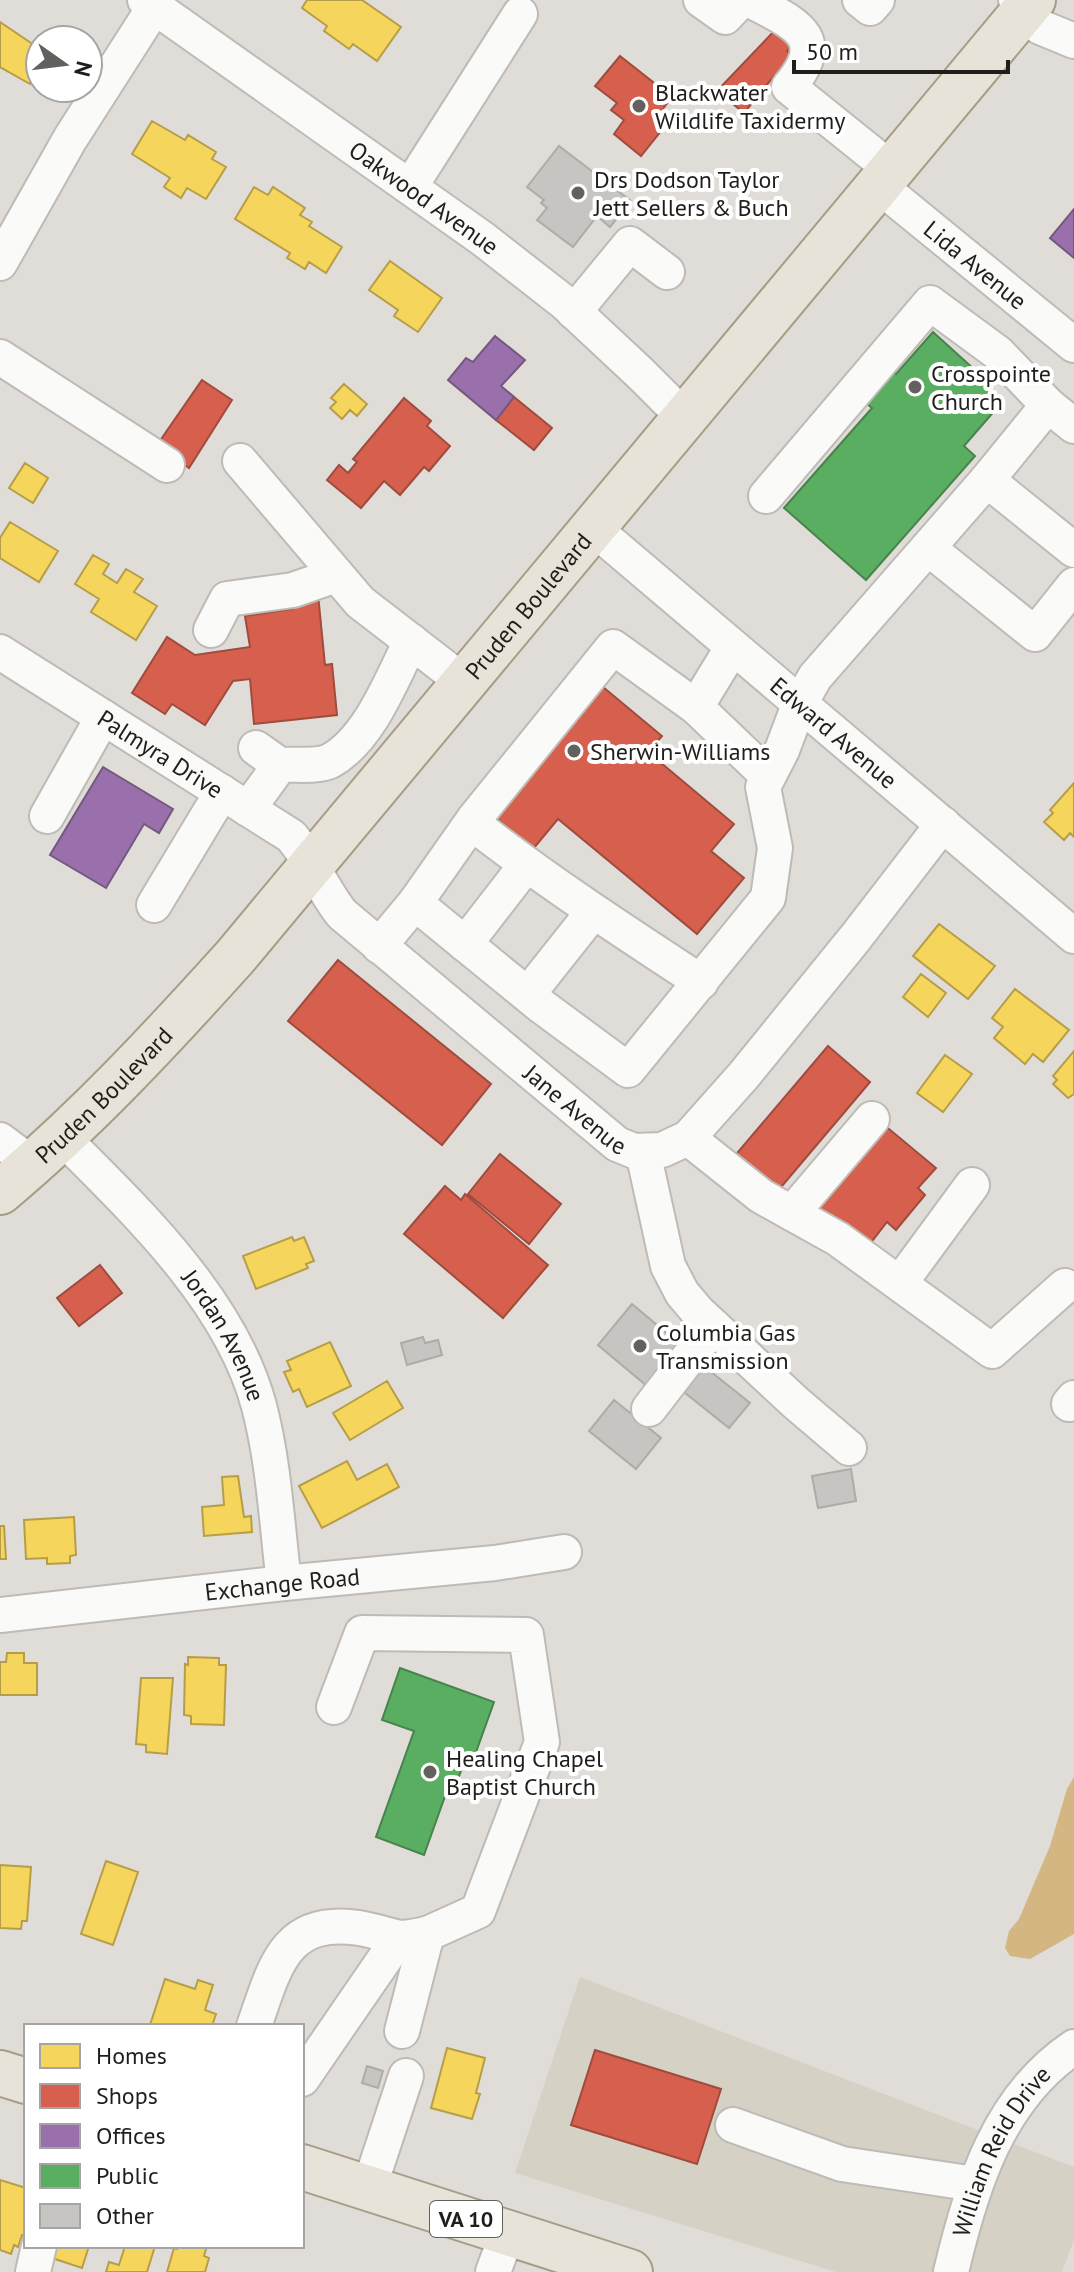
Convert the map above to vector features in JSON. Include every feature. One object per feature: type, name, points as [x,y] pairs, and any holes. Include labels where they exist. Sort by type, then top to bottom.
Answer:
[{"type":"main road","name":"Pruden Boulevard","points":[[23,1158],[151,1050],[235,957],[685,418],[1024,4]]},
{"type":"main road","points":[[0,2073],[24,2080]]},
{"type":"main road","name":"VA 10","points":[[304,2168],[630,2272]]},
{"type":"street","points":[[701,0],[725,17],[741,0]]},
{"type":"street","name":"Lida Avenue","points":[[750,0],[792,22],[805,40],[809,51],[804,69],[789,87],[884,177],[1074,345]]},
{"type":"street","points":[[860,0],[870,8],[877,0]]},
{"type":"street","points":[[0,263],[150,3]]},
{"type":"street","name":"Oakwood Avenue","points":[[150,3],[483,239],[574,312],[685,418]]},
{"type":"street","points":[[1024,4],[1040,27],[1074,41]]},
{"type":"street","points":[[410,187],[520,14]]},
{"type":"street","points":[[574,312],[630,244],[667,272]]},
{"type":"street","points":[[766,496],[930,303],[998,353],[1048,405],[1074,426]]},
{"type":"street","points":[[0,357],[167,465]]},
{"type":"street","points":[[415,903],[628,1070],[768,898],[775,848],[763,787],[799,705],[815,677],[987,480],[1048,405]]},
{"type":"street","points":[[240,461],[360,602],[465,683]]},
{"type":"street","points":[[987,480],[1074,550]]},
{"type":"street","name":"Edward Avenue","points":[[593,528],[1074,936]]},
{"type":"street","points":[[928,548],[1035,634],[1074,585]]},
{"type":"street","points":[[211,630],[227,599],[293,590],[336,575]]},
{"type":"street","points":[[154,905],[268,756],[328,762],[355,741],[381,701],[411,641]]},
{"type":"street","points":[[379,946],[415,903],[472,823],[613,647],[696,707],[768,776]]},
{"type":"street","points":[[696,707],[732,648]]},
{"type":"street","name":"Palmyra Drive","points":[[0,652],[291,836],[312,865]]},
{"type":"street","points":[[47,816],[103,717]]},
{"type":"street","points":[[355,741],[389,773]]},
{"type":"street","points":[[472,823],[593,912],[701,982]]},
{"type":"street","points":[[643,1152],[662,1150],[688,1138],[847,949],[943,824]]},
{"type":"street","name":"Jane Avenue","points":[[312,865],[324,892],[342,914],[473,1021],[584,1119],[617,1144],[643,1152],[668,1266],[682,1293],[713,1326],[849,1448]]},
{"type":"street","points":[[465,944],[526,865]]},
{"type":"street","points":[[528,994],[593,912]]},
{"type":"street","points":[[792,1213],[872,1119]]},
{"type":"street","points":[[688,1138],[761,1196],[838,1239],[992,1351],[1065,1286]]},
{"type":"street","name":"Jordan Avenue","points":[[23,1158],[123,1198],[179,1264],[225,1327],[245,1366],[259,1408],[284,1583]]},
{"type":"street","points":[[900,1283],[972,1185]]},
{"type":"street","points":[[649,1409],[713,1326]]},
{"type":"street","name":"Exchange Road","points":[[0,1615],[495,1563],[564,1552]]},
{"type":"street","points":[[255,2024],[270,1979],[284,1953],[303,1933],[321,1926],[345,1926],[413,1936],[478,1911],[542,1742],[526,1635],[362,1633],[334,1707]]},
{"type":"street","points":[[402,2031],[413,1936]]},
{"type":"street","points":[[304,2076],[413,1936]]},
{"type":"street","name":"William Reid Drive","points":[[951,2272],[975,2184],[995,2137],[1019,2097],[1054,2061],[1074,2047]]},
{"type":"street","points":[[369,2188],[406,2076]]},
{"type":"street","points":[[733,2125],[842,2164],[975,2184]]},
{"type":"street","points":[[493,2272],[508,2232]]},
{"type":"street","points":[[33,2272],[39,2248]]},
{"type":"shaded area","points":[[1074,1777],[1074,1934],[1030,1959],[1010,1956],[1005,1948],[1009,1931],[1019,1919],[1050,1846],[1067,1789]]},
{"type":"shaded area","points":[[580,1977],[1074,2167],[1074,2240],[1062,2272],[836,2272],[515,2173]]},
{"type":"building: Homes","points":[[307,0],[362,0],[401,27],[377,61],[353,44],[349,49],[324,31],[327,26],[302,8]]},
{"type":"building: Homes","points":[[0,22],[24,38],[24,81],[0,67]]},
{"type":"building: Homes","points":[[152,121],[185,140],[188,135],[216,152],[212,159],[226,167],[206,199],[187,188],[181,198],[164,187],[170,178],[132,154]]},
{"type":"building: Homes","points":[[254,187],[268,195],[273,187],[305,208],[300,215],[312,222],[309,226],[342,247],[326,273],[309,262],[305,269],[287,258],[290,253],[235,219]]},
{"type":"building: Homes","points":[[390,261],[442,298],[418,332],[394,316],[398,310],[369,290]]},
{"type":"building: Homes","points":[[344,384],[367,404],[357,416],[350,410],[342,419],[330,408],[336,402],[331,398]]},
{"type":"building: Homes","points":[[25,463],[48,478],[33,503],[9,488]]},
{"type":"building: Homes","points":[[10,522],[58,551],[39,582],[0,558],[0,538]]},
{"type":"building: Homes","points":[[93,555],[109,564],[103,574],[117,583],[126,569],[143,579],[134,592],[157,606],[136,640],[91,612],[99,599],[75,584]]},
{"type":"building: Homes","points":[[1074,783],[1074,837],[1070,833],[1064,840],[1044,822],[1053,813],[1050,810]]},
{"type":"building: Homes","points":[[939,924],[995,966],[968,999],[913,956]]},
{"type":"building: Homes","points":[[921,974],[946,993],[928,1017],[903,997]]},
{"type":"building: Homes","points":[[1015,989],[1069,1030],[1043,1062],[1033,1054],[1025,1064],[994,1038],[1003,1027],[992,1018]]},
{"type":"building: Homes","points":[[1074,1051],[1074,1094],[1068,1098],[1053,1084],[1057,1080],[1053,1076]]},
{"type":"building: Homes","points":[[945,1055],[972,1074],[943,1112],[917,1093]]},
{"type":"building: Homes","points":[[292,1237],[294,1241],[304,1237],[314,1261],[306,1264],[308,1268],[256,1289],[243,1256]]},
{"type":"building: Homes","points":[[330,1342],[351,1386],[307,1407],[299,1389],[293,1392],[284,1372],[291,1370],[287,1361]]},
{"type":"building: Homes","points":[[387,1381],[403,1408],[350,1440],[333,1413]]},
{"type":"building: Homes","points":[[347,1461],[357,1480],[387,1464],[399,1487],[322,1528],[299,1486]]},
{"type":"building: Homes","points":[[238,1476],[244,1517],[251,1516],[252,1532],[204,1536],[202,1507],[224,1505],[222,1477]]},
{"type":"building: Homes","points":[[74,1517],[76,1555],[70,1556],[70,1563],[47,1564],[47,1558],[26,1559],[24,1520]]},
{"type":"building: Homes","points":[[0,1526],[4,1526],[6,1559],[0,1559]]},
{"type":"building: Homes","points":[[7,1653],[24,1653],[24,1663],[37,1663],[37,1695],[0,1695],[0,1662],[6,1662]]},
{"type":"building: Homes","points":[[188,1657],[219,1658],[219,1665],[226,1665],[224,1725],[191,1724],[191,1716],[184,1715],[185,1664],[188,1665]]},
{"type":"building: Homes","points":[[141,1678],[173,1678],[167,1754],[146,1752],[146,1745],[136,1744]]},
{"type":"building: Homes","points":[[106,1861],[138,1872],[113,1945],[81,1934]]},
{"type":"building: Homes","points":[[0,1865],[31,1867],[27,1921],[22,1921],[21,1929],[0,1928]]},
{"type":"building: Homes","points":[[165,1979],[195,1989],[198,1980],[213,1985],[205,2010],[216,2014],[213,2024],[150,2024]]},
{"type":"building: Homes","points":[[447,2048],[485,2058],[476,2093],[480,2094],[472,2119],[431,2108]]},
{"type":"building: Homes","points":[[0,2180],[24,2187],[24,2236],[18,2247],[14,2245],[11,2254],[0,2250]]},
{"type":"building: Homes","points":[[45,2248],[88,2248],[82,2268],[43,2255]]},
{"type":"building: Homes","points":[[124,2248],[154,2248],[147,2272],[106,2272],[109,2262],[119,2265]]},
{"type":"building: Homes","points":[[174,2248],[206,2248],[204,2256],[209,2258],[205,2272],[167,2272]]},
{"type":"building: Shops","points":[[777,28],[795,42],[787,51],[793,56],[779,80],[774,76],[744,113],[717,91]]},
{"type":"building: Shops","name":"Blackwater Wildlife Taxidermy","points":[[620,56],[672,97],[656,118],[665,126],[641,156],[614,134],[624,120],[611,110],[617,103],[595,86]]},
{"type":"building: Shops","points":[[202,380],[232,400],[189,468],[157,445]]},
{"type":"building: Shops","points":[[514,397],[552,428],[534,450],[496,420]]},
{"type":"building: Shops","points":[[404,398],[431,421],[427,426],[450,446],[429,471],[424,467],[400,495],[384,481],[361,508],[327,480],[339,465],[348,473],[357,462],[353,459]]},
{"type":"building: Shops","points":[[318,594],[325,665],[332,664],[337,715],[254,724],[250,679],[233,681],[205,725],[172,704],[165,714],[132,693],[167,637],[195,655],[250,647],[245,616],[292,609],[290,598]]},
{"type":"building: Shops","points":[[603,687],[662,736],[648,752],[734,824],[711,851],[744,878],[697,934],[558,819],[533,849],[495,817]]},
{"type":"building: Shops","points":[[338,960],[491,1084],[442,1145],[288,1021]]},
{"type":"building: Shops","points":[[828,1046],[870,1082],[776,1193],[732,1159]]},
{"type":"building: Shops","points":[[883,1124],[936,1168],[918,1188],[925,1195],[896,1230],[887,1222],[866,1249],[815,1207]]},
{"type":"building: Shops","points":[[500,1154],[561,1204],[529,1244],[468,1194]]},
{"type":"building: Shops","points":[[445,1186],[461,1200],[465,1194],[548,1265],[503,1318],[404,1234]]},
{"type":"building: Shops","points":[[100,1265],[122,1293],[79,1326],[57,1298]]},
{"type":"building: Shops","points":[[595,2050],[721,2089],[697,2164],[571,2125]]},
{"type":"building: Offices","points":[[1074,209],[1074,258],[1050,238]]},
{"type":"building: Offices","points":[[495,336],[525,360],[501,386],[514,397],[496,420],[448,380],[466,358],[473,362]]},
{"type":"building: Offices","points":[[103,767],[173,809],[159,833],[144,824],[106,888],[50,855]]},
{"type":"building: Public","points":[[933,332],[986,380],[983,383],[1003,401],[964,446],[975,456],[866,580],[784,508],[872,408],[861,399],[888,367],[896,374]]},
{"type":"building: Public","name":"Healing Chapel Baptist Church","points":[[400,1668],[494,1702],[475,1755],[468,1752],[454,1790],[448,1788],[424,1855],[376,1837],[414,1731],[382,1720]]},
{"type":"building: Other","name":"Drs Dodson Taylor Jett Sellers & Buch","points":[[559,146],[631,201],[610,227],[597,216],[573,247],[537,220],[547,208],[541,203],[544,200],[527,187]]},
{"type":"building: Other","name":"Columbia Gas Transmission","points":[[632,1304],[682,1346],[648,1387],[598,1345]]},
{"type":"building: Other","points":[[423,1337],[425,1343],[438,1340],[442,1355],[407,1365],[401,1343]]},
{"type":"building: Other","points":[[700,1363],[750,1403],[729,1428],[679,1388]]},
{"type":"building: Other","points":[[614,1400],[661,1438],[636,1469],[589,1431]]},
{"type":"building: Other","points":[[851,1469],[856,1501],[818,1508],[812,1476]]},
{"type":"building: Other","points":[[367,2066],[383,2071],[378,2088],[362,2083]]},
{"type":"place","name":"Blackwater Wildlife Taxidermy","points":[[639,106]]},
{"type":"place","name":"Drs Dodson Taylor Jett Sellers & Buch","points":[[578,193]]},
{"type":"place","name":"Crosspointe Church","points":[[915,387]]},
{"type":"place","name":"Sherwin-Williams","points":[[574,751]]},
{"type":"place","name":"Columbia Gas Transmission","points":[[640,1346]]},
{"type":"place","name":"Healing Chapel Baptist Church","points":[[430,1772]]}]
